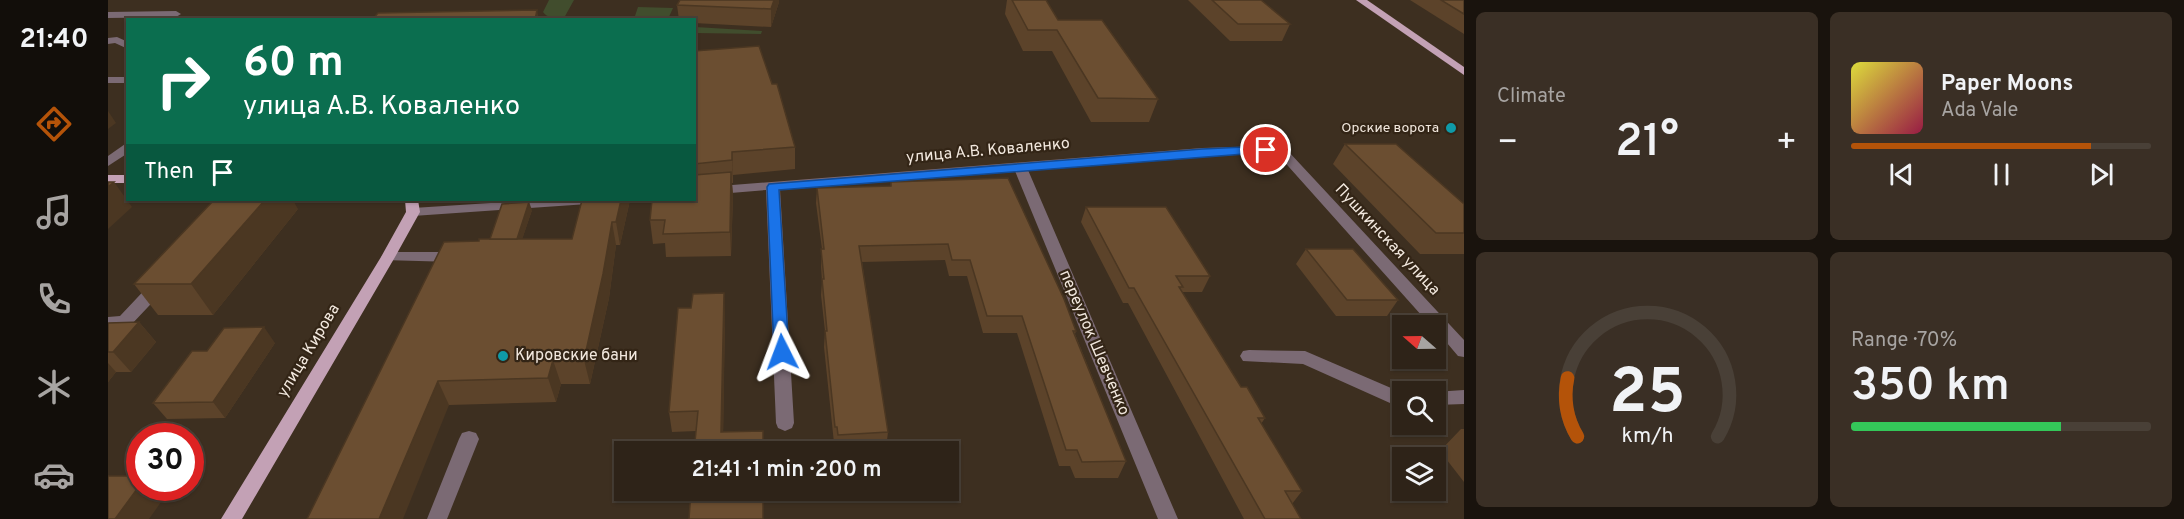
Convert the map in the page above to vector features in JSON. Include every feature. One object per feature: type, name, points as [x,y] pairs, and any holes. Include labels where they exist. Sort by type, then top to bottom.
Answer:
[{"type":"main road","points":[[1360,0],[1464,72]]},
{"type":"main road","points":[[108,179],[126,179]]},
{"type":"main road","name":"улица Кирова","points":[[231,519],[388,257],[412,206]]},
{"type":"street","points":[[108,15],[176,14]]},
{"type":"street","points":[[108,41],[117,40],[126,45]]},
{"type":"street","points":[[108,80],[126,80]]},
{"type":"street","points":[[108,162],[126,148]]},
{"type":"street","name":"улица А.В. Коваленко","points":[[696,192],[1202,152],[1266,150],[1284,154]]},
{"type":"street","name":"Пушкинская улица","points":[[1284,154],[1464,351]]},
{"type":"street","name":"переулок Шевченко","points":[[1020,166],[1168,519]]},
{"type":"street","points":[[773,187],[786,423]]},
{"type":"street","points":[[412,206],[559,201]]},
{"type":"street","points":[[388,257],[472,257]]},
{"type":"street","points":[[108,323],[124,322],[170,273]]},
{"type":"street","points":[[1249,356],[1305,358],[1392,396]]},
{"type":"street","points":[[1446,398],[1464,398]]},
{"type":"street","points":[[437,519],[470,439]]},
{"type":"green space","points":[[549,0],[574,0],[564,18],[558,18],[550,17],[543,12]]},
{"type":"green space","points":[[638,7],[673,8],[668,18],[634,18]]},
{"type":"green space","points":[[696,27],[762,31],[761,34],[696,33]]},
{"type":"building","points":[[680,0],[774,0],[771,9],[677,5]]},
{"type":"building","points":[[1012,0],[1046,0],[1058,20],[1102,20],[1158,99],[1098,98],[1057,30],[1028,30]]},
{"type":"building","points":[[1212,0],[1261,0],[1290,24],[1238,24]]},
{"type":"building","points":[[1441,0],[1464,0],[1464,14]]},
{"type":"building","points":[[537,10],[535,18],[374,18],[378,13]]},
{"type":"building","points":[[759,46],[772,84],[777,84],[795,147],[732,152],[732,160],[696,164],[696,51]]},
{"type":"building","points":[[1345,144],[1396,144],[1464,204],[1464,233],[1436,233]]},
{"type":"building","points":[[731,172],[730,232],[663,234],[665,220],[650,220],[652,201],[696,201],[696,175]]},
{"type":"building","points":[[1008,178],[1064,299],[1076,331],[1073,331],[1126,461],[1082,462],[1077,450],[1066,450],[1022,316],[987,316],[970,260],[952,260],[948,244],[859,246],[888,432],[838,435],[837,427],[835,427],[825,331],[827,331],[821,249],[824,249],[817,188],[891,186],[891,182]]},
{"type":"building","points":[[213,201],[264,201],[191,284],[134,284]]},
{"type":"building","points":[[582,201],[621,201],[616,222],[612,222],[584,360],[553,360],[548,378],[438,381],[379,519],[307,519],[444,242],[479,241],[479,239],[572,239]]},
{"type":"building","points":[[529,202],[517,239],[490,239],[502,204]]},
{"type":"building","points":[[1086,207],[1166,207],[1210,276],[1176,276],[1183,287],[1179,287],[1241,387],[1247,387],[1265,418],[1258,418],[1302,491],[1285,491],[1301,519],[1265,519],[1134,288],[1129,288]]},
{"type":"building","points":[[1306,249],[1353,249],[1398,300],[1347,300]]},
{"type":"building","points":[[724,293],[721,432],[763,431],[763,441],[695,441],[698,411],[669,412],[678,308],[691,308],[693,294]]},
{"type":"building","points":[[139,322],[113,352],[108,352],[108,323]]},
{"type":"building","points":[[264,327],[213,402],[153,403],[192,351],[207,351],[224,328]]},
{"type":"building","points":[[108,476],[126,476],[126,501],[128,501],[115,519],[108,519]]},
{"type":"building","points":[[690,501],[763,501],[763,519],[689,519]]},
{"type":"place","name":"Орские ворота","points":[[1451,128]]},
{"type":"place","name":"Кировские бани","points":[[503,356]]},
{"type":"route","points":[[782,352],[773,187],[1202,152],[1266,150]]}]
